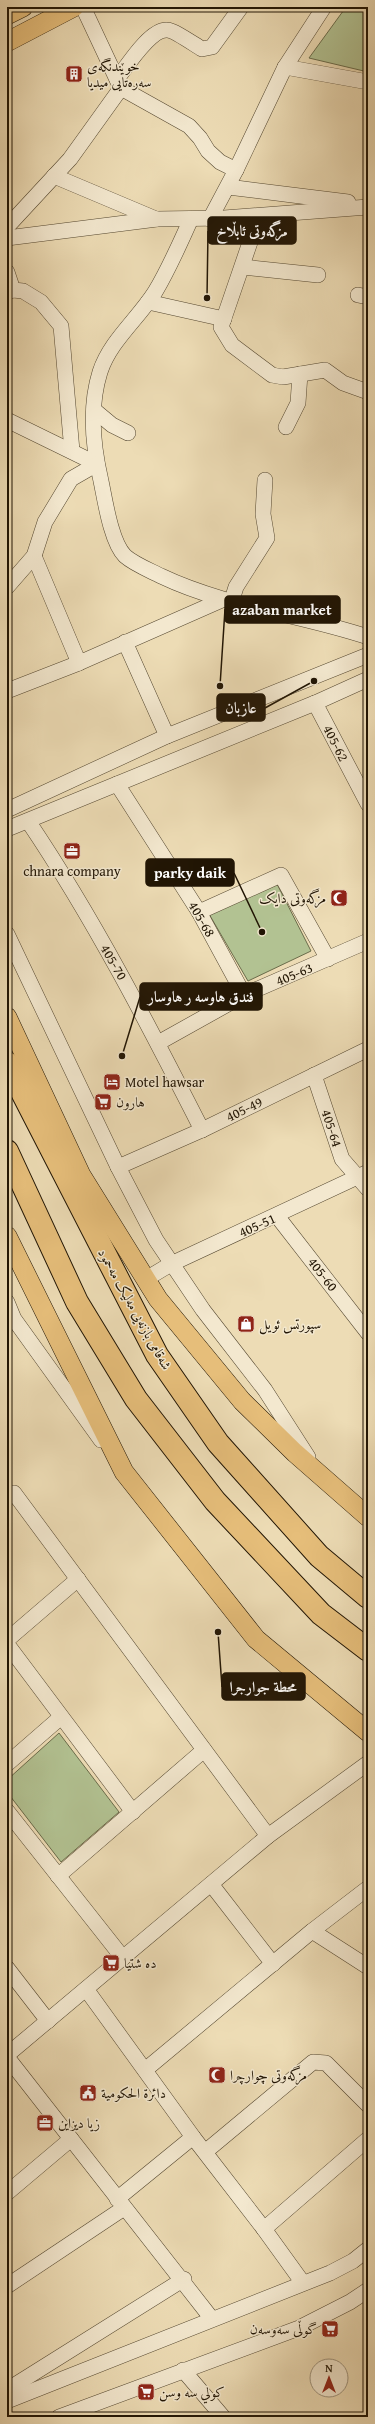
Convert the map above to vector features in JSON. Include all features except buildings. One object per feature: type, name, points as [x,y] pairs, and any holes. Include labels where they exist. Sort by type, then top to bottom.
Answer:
[{"type":"highway","name":"شەقامی بازنەیی مەلیک مەحمود","points":[[7,1063],[84,1216],[157,1355],[218,1443],[319,1556],[368,1597]]},
{"type":"highway","points":[[7,1151],[77,1302],[136,1398],[215,1501],[321,1614],[368,1650]]},
{"type":"highway","points":[[81,1176],[84,1216]]},
{"type":"main road","points":[[7,42],[74,7]]},
{"type":"main road","points":[[7,1017],[81,1176],[158,1299],[242,1401],[317,1472],[368,1517]]},
{"type":"main road","points":[[7,1236],[124,1472],[256,1639],[368,1732]]},
{"type":"street","points":[[83,7],[119,83],[189,126],[200,138],[208,151],[220,162],[236,170]]},
{"type":"street","points":[[7,227],[70,159],[150,37],[160,31],[168,30],[202,49],[212,47],[241,7]]},
{"type":"street","points":[[210,218],[228,187],[285,67],[324,7]]},
{"type":"street","points":[[285,67],[368,82]]},
{"type":"street","points":[[54,176],[156,219]]},
{"type":"street","points":[[228,187],[368,206]]},
{"type":"street","points":[[7,238],[156,219],[259,216],[368,206]]},
{"type":"street","points":[[259,216],[243,267],[221,327],[232,345],[272,375],[283,377],[325,370],[343,383],[368,392]]},
{"type":"street","points":[[190,218],[177,251],[148,302],[112,348],[100,372],[94,410],[94,434],[97,464],[115,538],[124,555],[188,589],[226,601],[313,620],[368,637]]},
{"type":"street","points":[[243,267],[318,274]]},
{"type":"street","points":[[7,272],[10,291],[24,291],[41,302],[61,326],[72,452]]},
{"type":"street","points":[[148,302],[224,319]]},
{"type":"street","points":[[286,427],[298,403],[300,374]]},
{"type":"street","points":[[94,410],[112,425],[128,433]]},
{"type":"street","points":[[7,420],[97,464]]},
{"type":"street","points":[[7,587],[34,556],[45,522],[71,479],[97,464]]},
{"type":"street","points":[[7,691],[79,663],[125,642],[226,601],[267,538],[263,514],[265,480]]},
{"type":"street","points":[[34,556],[79,663]]},
{"type":"street","points":[[125,642],[167,736]]},
{"type":"street","points":[[7,810],[167,736],[368,655]]},
{"type":"street","points":[[7,829],[316,703],[368,679]]},
{"type":"street","name":"405-62","points":[[316,703],[368,804]]},
{"type":"street","name":"405-68","points":[[117,784],[199,912],[244,995]]},
{"type":"street","name":"405-70","points":[[28,821],[57,864],[119,968],[202,1130]]},
{"type":"street","points":[[199,912],[281,875],[328,960]]},
{"type":"street","points":[[7,934],[142,1215],[171,1264],[203,1310],[266,1390],[317,1472]]},
{"type":"street","name":"405-63","points":[[158,1043],[244,995],[328,960],[368,941]]},
{"type":"street","name":"405-49","points":[[118,1167],[202,1130],[368,1049]]},
{"type":"street","name":"405-64","points":[[314,1075],[342,1159],[363,1174],[368,1189]]},
{"type":"street","name":"405-51","points":[[146,1279],[171,1264],[277,1216],[363,1174]]},
{"type":"street","name":"405-60","points":[[277,1216],[368,1333]]},
{"type":"street","points":[[7,1302],[10,1320],[124,1472]]},
{"type":"street","points":[[7,1498],[14,1493],[268,1836]]},
{"type":"street","points":[[7,1640],[78,1579]]},
{"type":"street","points":[[7,1644],[133,1812]]},
{"type":"street","points":[[7,1764],[61,1717]]},
{"type":"street","points":[[58,1876],[204,1750]]},
{"type":"street","points":[[212,2319],[184,2279],[120,2204],[7,2056],[268,1836],[368,1763]]},
{"type":"street","points":[[7,1811],[123,1958]]},
{"type":"street","points":[[210,1884],[273,1964]]},
{"type":"street","points":[[145,2070],[312,1931],[368,1888]]},
{"type":"street","points":[[312,1931],[368,1967]]},
{"type":"street","points":[[7,1968],[48,2021]]},
{"type":"street","points":[[86,1989],[193,2136],[303,2283]]},
{"type":"street","points":[[205,2152],[313,2062],[326,2063],[368,2105]]},
{"type":"street","points":[[7,2286],[120,2204],[193,2136]]},
{"type":"street","points":[[7,2193],[70,2139]]},
{"type":"street","points":[[264,2229],[368,2139]]},
{"type":"street","points":[[11,2393],[259,2302],[347,2264],[368,2249]]},
{"type":"street","points":[[11,2393],[184,2279]]},
{"type":"street","points":[[59,2417],[299,2328],[350,2302],[368,2290]]},
{"type":"street","points":[[183,2370],[223,2417]]},
{"type":"green space","points":[[346,7],[368,7],[368,72],[309,58]]},
{"type":"green space","points":[[276,882],[311,951],[248,981],[209,914]]},
{"type":"green space","points":[[59,1733],[119,1812],[61,1862],[7,1792],[7,1780]]},
{"type":"place","name":"خوێندنگەی سەرەتایی میدیا","points":[[74,74]]},
{"type":"place","name":"مزگەوتی ئابڵاخ","points":[[207,298]]},
{"type":"place","name":"عازبان","points":[[314,681]]},
{"type":"place","name":"azaban market","points":[[220,686]]},
{"type":"place","name":"chnara company","points":[[72,851]]},
{"type":"place","name":"مزگەوتی دایک","points":[[339,898]]},
{"type":"place","name":"parky daik","points":[[262,932]]},
{"type":"place","name":"فندق هاوسه ر هاوسار","points":[[122,1056]]},
{"type":"place","name":"Motel hawsar","points":[[112,1082]]},
{"type":"place","name":"هارون","points":[[103,1102]]},
{"type":"place","name":"سپورتس ئويل","points":[[246,1324]]},
{"type":"place","name":"محطة جوارجرا","points":[[218,1632]]},
{"type":"place","name":"ده شتيا","points":[[111,1963]]},
{"type":"place","name":"مزگەوتی چوارچرا","points":[[217,2075]]},
{"type":"place","name":"دائرة الحكومية","points":[[88,2093]]},
{"type":"place","name":"زیا دیزاین","points":[[45,2123]]},
{"type":"place","name":"گوڵی سەوسەن","points":[[330,2329]]},
{"type":"place","name":"كولي سه وسن","points":[[146,2392]]}]
